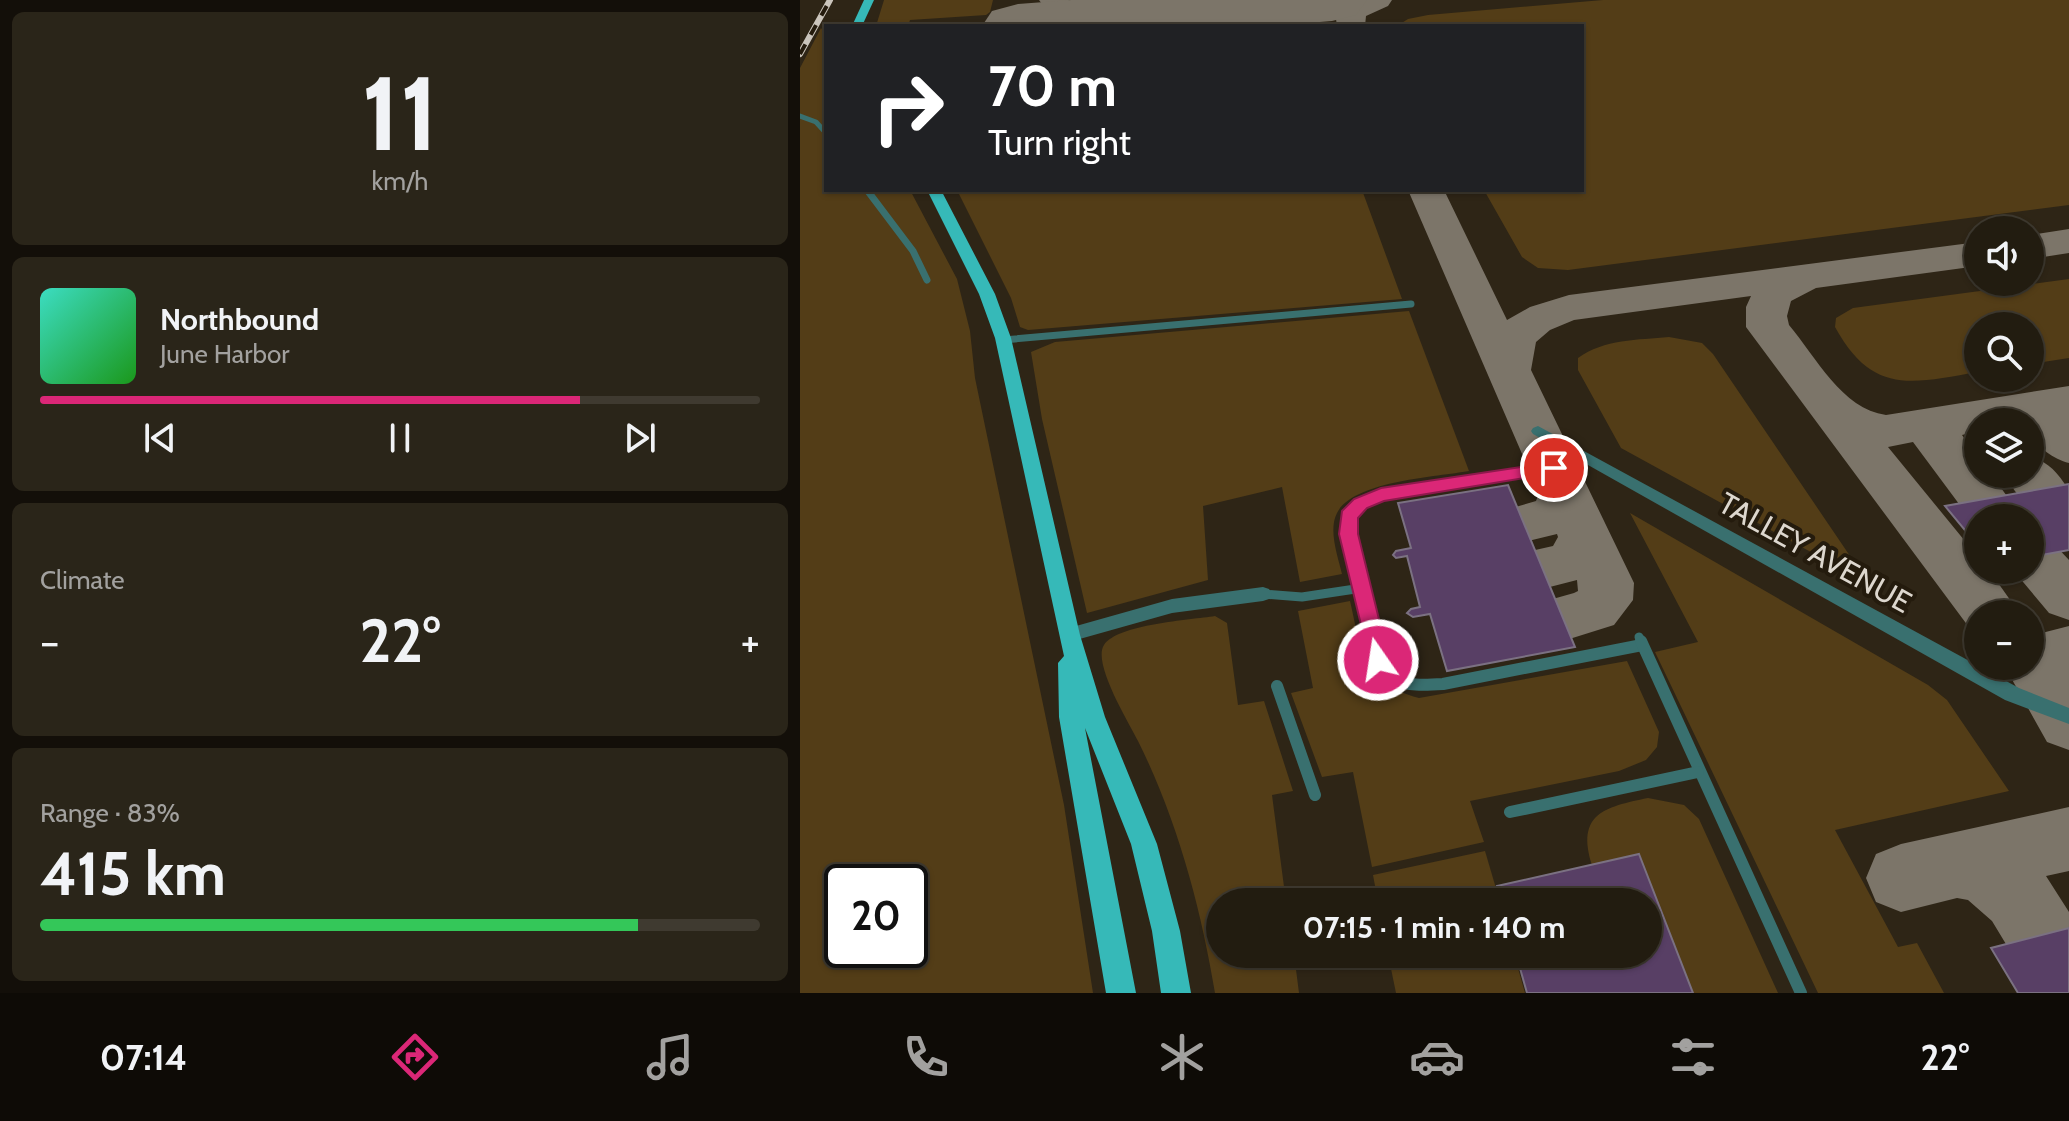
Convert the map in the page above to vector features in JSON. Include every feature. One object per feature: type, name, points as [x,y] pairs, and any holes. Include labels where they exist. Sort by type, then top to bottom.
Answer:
[{"type":"main road","points":[[858,24],[869,0]]},
{"type":"main road","points":[[935,192],[987,294],[1003,340],[1069,635],[1093,717],[1144,844],[1166,931],[1176,993]]},
{"type":"main road","points":[[1069,635],[1071,717],[1121,993]]},
{"type":"street","name":"TALLEY AVENUE","points":[[1538,431],[2012,694],[2069,716]]},
{"type":"street","points":[[1069,635],[1172,606],[1263,594]]},
{"type":"lane","points":[[800,116],[816,122],[824,131]]},
{"type":"lane","points":[[869,192],[913,251],[927,280]]},
{"type":"lane","points":[[1003,340],[1411,304]]},
{"type":"lane","points":[[1554,468],[1381,495],[1360,503],[1349,516],[1349,534],[1378,660],[1390,678],[1412,685],[1443,684],[1641,641],[1801,993]]},
{"type":"lane","points":[[1263,594],[1302,597],[1362,588]]},
{"type":"lane","points":[[1277,686],[1315,795]]},
{"type":"lane","points":[[1510,812],[1698,772]]},
{"type":"shaded area","points":[[884,0],[993,0],[986,15],[910,20],[909,24],[877,24]]},
{"type":"shaded area","points":[[1603,0],[2069,0],[2069,205],[1964,216],[1964,219],[1568,270],[1538,268],[1522,257],[1485,192],[1584,192],[1584,24],[1400,24],[1408,19]]},
{"type":"shaded area","points":[[821,28],[824,32],[824,192],[911,192],[957,279],[1064,805],[1093,993],[800,993],[800,68]]},
{"type":"shaded area","points":[[958,192],[1363,192],[1402,299],[1028,330],[1020,327],[1011,298]]},
{"type":"shaded area","points":[[2069,279],[2069,358],[2044,362],[2044,312],[1964,312],[1964,374],[1914,381],[1896,380],[1864,365],[1835,327],[1836,318],[1853,308],[1964,293],[1964,296],[2044,296],[2044,282]]},
{"type":"shaded area","points":[[1409,311],[1469,471],[1377,487],[1346,502],[1337,513],[1333,527],[1342,574],[1300,582],[1282,487],[1203,506],[1208,580],[1087,613],[1042,419],[1031,352],[1055,342]]},
{"type":"shaded area","points":[[1669,337],[1702,343],[1713,354],[1869,584],[1621,448],[1578,370],[1578,358],[1610,344]]},
{"type":"shaded area","points":[[1630,513],[1928,685],[1947,700],[2009,791],[1835,830],[1898,947],[1917,943],[1944,993],[1818,993],[1655,652],[1698,642]]},
{"type":"shaded area","points":[[1350,601],[1362,651],[1374,674],[1399,691],[1419,698],[1627,661],[1659,732],[1657,747],[1646,760],[1619,771],[1470,801],[1484,842],[1372,867],[1353,772],[1322,777],[1291,693],[1313,688],[1298,611]]},
{"type":"shaded area","points":[[1215,616],[1227,623],[1238,705],[1264,701],[1293,791],[1272,795],[1284,888],[1206,888],[1206,945],[1186,864],[1165,801],[1113,693],[1103,665],[1104,645],[1112,638],[1155,624]]},
{"type":"shaded area","points":[[1648,798],[1684,805],[1699,819],[1778,993],[1693,993],[1662,914],[1662,888],[1652,888],[1639,855],[1592,865],[1588,848],[1591,824],[1598,816],[1618,805]]},
{"type":"shaded area","points":[[1485,851],[1496,888],[1375,888],[1373,875]]},
{"type":"shaded area","points":[[1210,968],[1296,968],[1299,993],[1215,993]]},
{"type":"shaded area","points":[[1391,968],[1518,968],[1525,993],[1396,993]]},
{"type":"building","points":[[2069,484],[2069,550],[2044,554],[2044,504],[1964,504],[1964,529],[1945,506]]},
{"type":"building","points":[[1508,485],[1575,647],[1447,671],[1430,614],[1413,617],[1407,613],[1420,607],[1407,556],[1396,558],[1393,555],[1396,551],[1411,548],[1398,503]]},
{"type":"building","points":[[1639,854],[1652,888],[1498,888]]},
{"type":"building","points":[[1662,913],[1693,993],[1527,993],[1520,968],[1662,968]]},
{"type":"building","points":[[2069,928],[2069,993],[2018,993],[1991,948]]},
{"type":"taxiway","points":[[1053,0],[1075,14],[1121,17]]},
{"type":"taxiway","points":[[1351,24],[1350,19],[1356,10],[1378,0]]},
{"type":"taxiway","points":[[1427,192],[1565,493]]},
{"type":"taxiway","points":[[2044,245],[2069,241]]},
{"type":"taxiway","points":[[1809,276],[1964,256]]},
{"type":"taxiway","points":[[1509,369],[1509,356],[1517,335],[1535,321],[1569,308],[1809,276]]},
{"type":"taxiway","points":[[1809,276],[1776,292],[1767,307],[1768,327],[1980,600]]},
{"type":"taxiway","points":[[1950,420],[2069,401]]},
{"type":"taxiway","points":[[2060,403],[2048,410],[2047,421],[2069,447]]},
{"type":"taxiway","points":[[1836,414],[1859,427],[1886,431],[1950,420]]},
{"type":"taxiway","points":[[1950,420],[1938,430],[1938,442],[1983,499]]},
{"type":"taxiway","points":[[1524,523],[1561,511],[1565,493]]},
{"type":"taxiway","points":[[1565,493],[1585,537]]},
{"type":"taxiway","points":[[1542,568],[1571,561],[1581,552],[1585,537]]},
{"type":"taxiway","points":[[1563,618],[1594,610],[1604,600],[1606,583],[1585,537]]},
{"type":"taxiway","points":[[2044,569],[2069,598]]},
{"type":"taxiway","points":[[2069,650],[2043,656],[2035,663],[2069,723]]},
{"type":"taxiway","points":[[1957,865],[2069,839]]},
{"type":"taxiway","points":[[1901,878],[1957,865]]},
{"type":"taxiway","points":[[1957,865],[1986,872],[2008,887],[2041,933]]},
{"type":"runway","points":[[1042,24],[1332,0]]},
{"type":"railway","points":[[800,54],[830,0]]},
{"type":"route","points":[[1378,660],[1349,534],[1349,516],[1360,503],[1381,495],[1554,468]]}]
